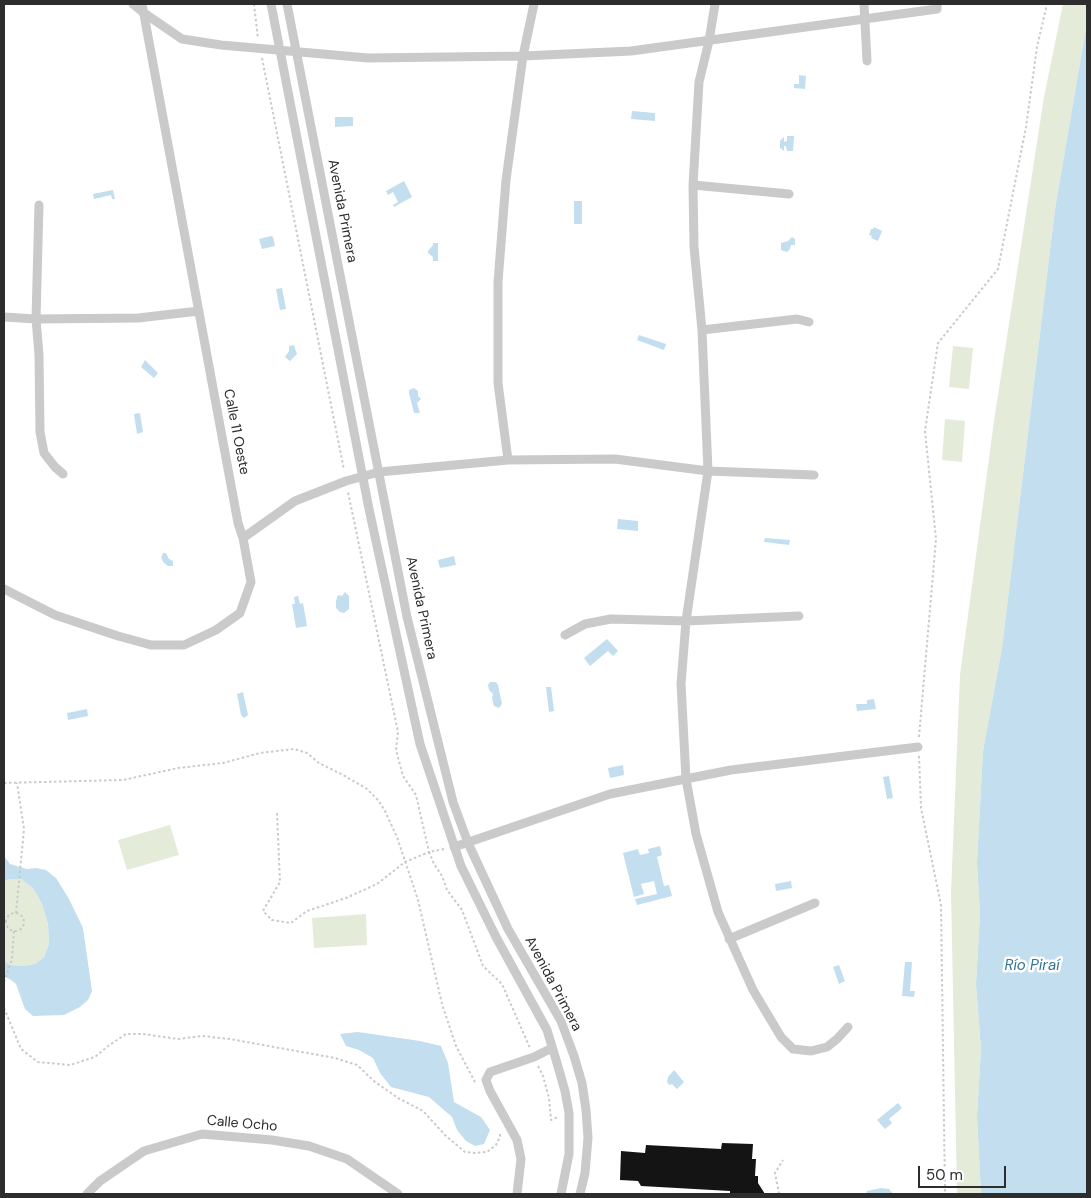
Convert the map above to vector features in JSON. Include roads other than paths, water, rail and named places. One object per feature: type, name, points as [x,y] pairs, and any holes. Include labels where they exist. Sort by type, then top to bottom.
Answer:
[{"type":"street","points":[[133,4],[182,39],[279,51],[368,58],[523,56],[631,51],[709,42],[937,9],[937,4]]},
{"type":"street","name":"Calle 11 Oeste","points":[[4,589],[55,615],[151,646],[184,644],[216,630],[240,613],[251,582],[243,538],[238,523],[142,4]]},
{"type":"street","name":"Avenida Primera","points":[[271,4],[363,476],[420,744],[454,848],[476,900],[547,1030],[565,1091],[569,1113],[569,1154],[561,1194]]},
{"type":"street","name":"Avenida Primera","points":[[287,4],[407,617],[453,802],[468,843],[508,929],[561,1021],[574,1056],[582,1083],[588,1138],[585,1173],[580,1194]]},
{"type":"street","points":[[508,460],[498,383],[498,282],[506,180],[523,56],[534,4]]},
{"type":"street","points":[[715,4],[709,42],[699,82],[693,185],[694,247],[702,330],[708,471],[686,621],[681,684],[686,779],[696,834],[718,912],[753,990],[782,1037],[793,1050],[811,1051],[827,1046],[838,1039],[848,1027]]},
{"type":"street","points":[[864,4],[866,61]]},
{"type":"street","points":[[693,185],[789,194]]},
{"type":"street","points":[[40,206],[36,319],[39,355],[40,432],[44,453],[63,474]]},
{"type":"street","points":[[4,317],[36,319],[138,318],[199,311]]},
{"type":"street","points":[[702,330],[797,319],[808,322]]},
{"type":"street","points":[[243,538],[295,501],[379,472],[508,460],[615,459],[708,471],[814,475]]},
{"type":"street","points":[[565,635],[585,624],[611,619],[686,621],[799,616]]},
{"type":"street","points":[[454,848],[610,794],[731,770],[918,747]]},
{"type":"street","points":[[729,939],[815,903]]},
{"type":"street","points":[[517,1194],[521,1159],[517,1140],[486,1080],[490,1072],[534,1057],[552,1048]]},
{"type":"street","name":"Calle Ocho","points":[[88,1194],[100,1181],[144,1151],[202,1134],[272,1140],[309,1146],[347,1159],[398,1194]]},
{"type":"street","points":[[566,1171],[585,1173]]},
{"type":"water","name":"Río Piraí","points":[[1087,22],[1087,1194],[981,1194],[977,1116],[981,1049],[976,984],[980,914],[977,863],[983,751],[1002,648],[1055,209]]},
{"type":"water","points":[[799,75],[806,76],[805,89],[794,88],[794,84],[799,84]]},
{"type":"water","points":[[632,111],[655,113],[655,121],[631,119]]},
{"type":"water","points":[[335,117],[353,117],[353,126],[335,127]]},
{"type":"water","points":[[787,136],[794,136],[793,151],[787,151],[786,146],[784,146],[784,151],[780,148],[780,141],[784,137],[784,142],[787,141]]},
{"type":"water","points":[[404,181],[412,197],[394,207],[393,205],[398,202],[393,192],[388,195],[386,191]]},
{"type":"water","points":[[113,190],[115,199],[112,199],[111,195],[94,199],[93,194]]},
{"type":"water","points":[[574,201],[582,201],[582,224],[574,224]]},
{"type":"water","points":[[874,227],[882,231],[878,241],[869,235]]},
{"type":"water","points":[[271,236],[275,246],[262,249],[259,239]]},
{"type":"water","points":[[792,237],[795,239],[795,245],[791,245],[787,252],[781,250],[781,243],[788,241]]},
{"type":"water","points":[[433,243],[438,243],[438,261],[433,261],[433,257],[428,253]]},
{"type":"water","points":[[282,288],[286,309],[280,310],[276,289]]},
{"type":"water","points":[[639,335],[666,344],[664,350],[637,340]]},
{"type":"water","points":[[294,345],[297,354],[290,361],[285,357],[289,351],[289,346]]},
{"type":"water","points":[[145,360],[158,373],[154,378],[141,367]]},
{"type":"water","points":[[414,388],[418,391],[418,396],[421,399],[417,403],[420,413],[414,413],[409,393],[409,390]]},
{"type":"water","points":[[140,413],[143,432],[137,434],[134,414]]},
{"type":"water","points":[[618,519],[638,521],[638,531],[617,529]]},
{"type":"water","points":[[765,538],[790,540],[789,545],[764,542]]},
{"type":"water","points":[[163,553],[166,553],[169,559],[173,561],[173,566],[168,566],[164,563],[161,558]]},
{"type":"water","points":[[454,556],[456,565],[440,568],[438,560]]},
{"type":"water","points":[[345,592],[349,596],[349,609],[344,613],[336,608],[336,601],[338,595],[342,596]]},
{"type":"water","points":[[298,596],[300,604],[303,603],[307,626],[296,628],[292,604],[295,604],[294,597]]},
{"type":"water","points":[[607,639],[618,651],[613,656],[608,651],[590,666],[584,658]]},
{"type":"water","points":[[490,682],[496,682],[498,685],[502,704],[499,708],[494,706],[493,694],[489,690],[488,685]]},
{"type":"water","points":[[546,687],[551,687],[554,711],[549,712]]},
{"type":"water","points":[[243,692],[248,715],[244,718],[241,715],[237,694]]},
{"type":"water","points":[[874,699],[876,709],[857,711],[856,704],[867,704],[867,700]]},
{"type":"water","points":[[87,709],[88,716],[68,720],[67,713]]},
{"type":"water","points":[[623,765],[624,775],[610,778],[608,768]]},
{"type":"water","points":[[889,776],[893,798],[887,799],[883,777]]},
{"type":"water","points":[[660,846],[662,855],[657,857],[664,886],[669,885],[672,896],[637,905],[635,899],[657,894],[654,881],[641,884],[644,894],[634,897],[623,853],[638,849],[640,855],[649,853],[648,849]]},
{"type":"water","points":[[4,856],[10,864],[27,869],[46,870],[56,878],[83,928],[92,991],[88,1000],[80,1007],[64,1015],[33,1016],[25,1009],[16,984],[4,976],[4,961],[10,965],[35,964],[44,957],[49,944],[48,924],[42,904],[33,888],[21,879],[4,881]]},
{"type":"water","points":[[791,881],[792,888],[776,891],[775,884]]},
{"type":"water","points":[[905,962],[912,962],[910,991],[915,991],[914,997],[902,996]]},
{"type":"water","points":[[839,965],[845,981],[839,984],[833,967]]},
{"type":"water","points":[[358,1032],[441,1046],[448,1063],[454,1102],[481,1117],[490,1130],[484,1144],[475,1146],[466,1141],[457,1130],[452,1117],[429,1097],[391,1087],[380,1073],[373,1058],[359,1050],[346,1046],[340,1034]]},
{"type":"water","points":[[674,1070],[684,1082],[677,1089],[667,1082],[668,1077]]},
{"type":"water","points":[[898,1103],[902,1108],[889,1119],[892,1123],[885,1129],[877,1120]]},
{"type":"water","points":[[881,1188],[889,1189],[893,1194],[866,1194],[867,1191]]}]
